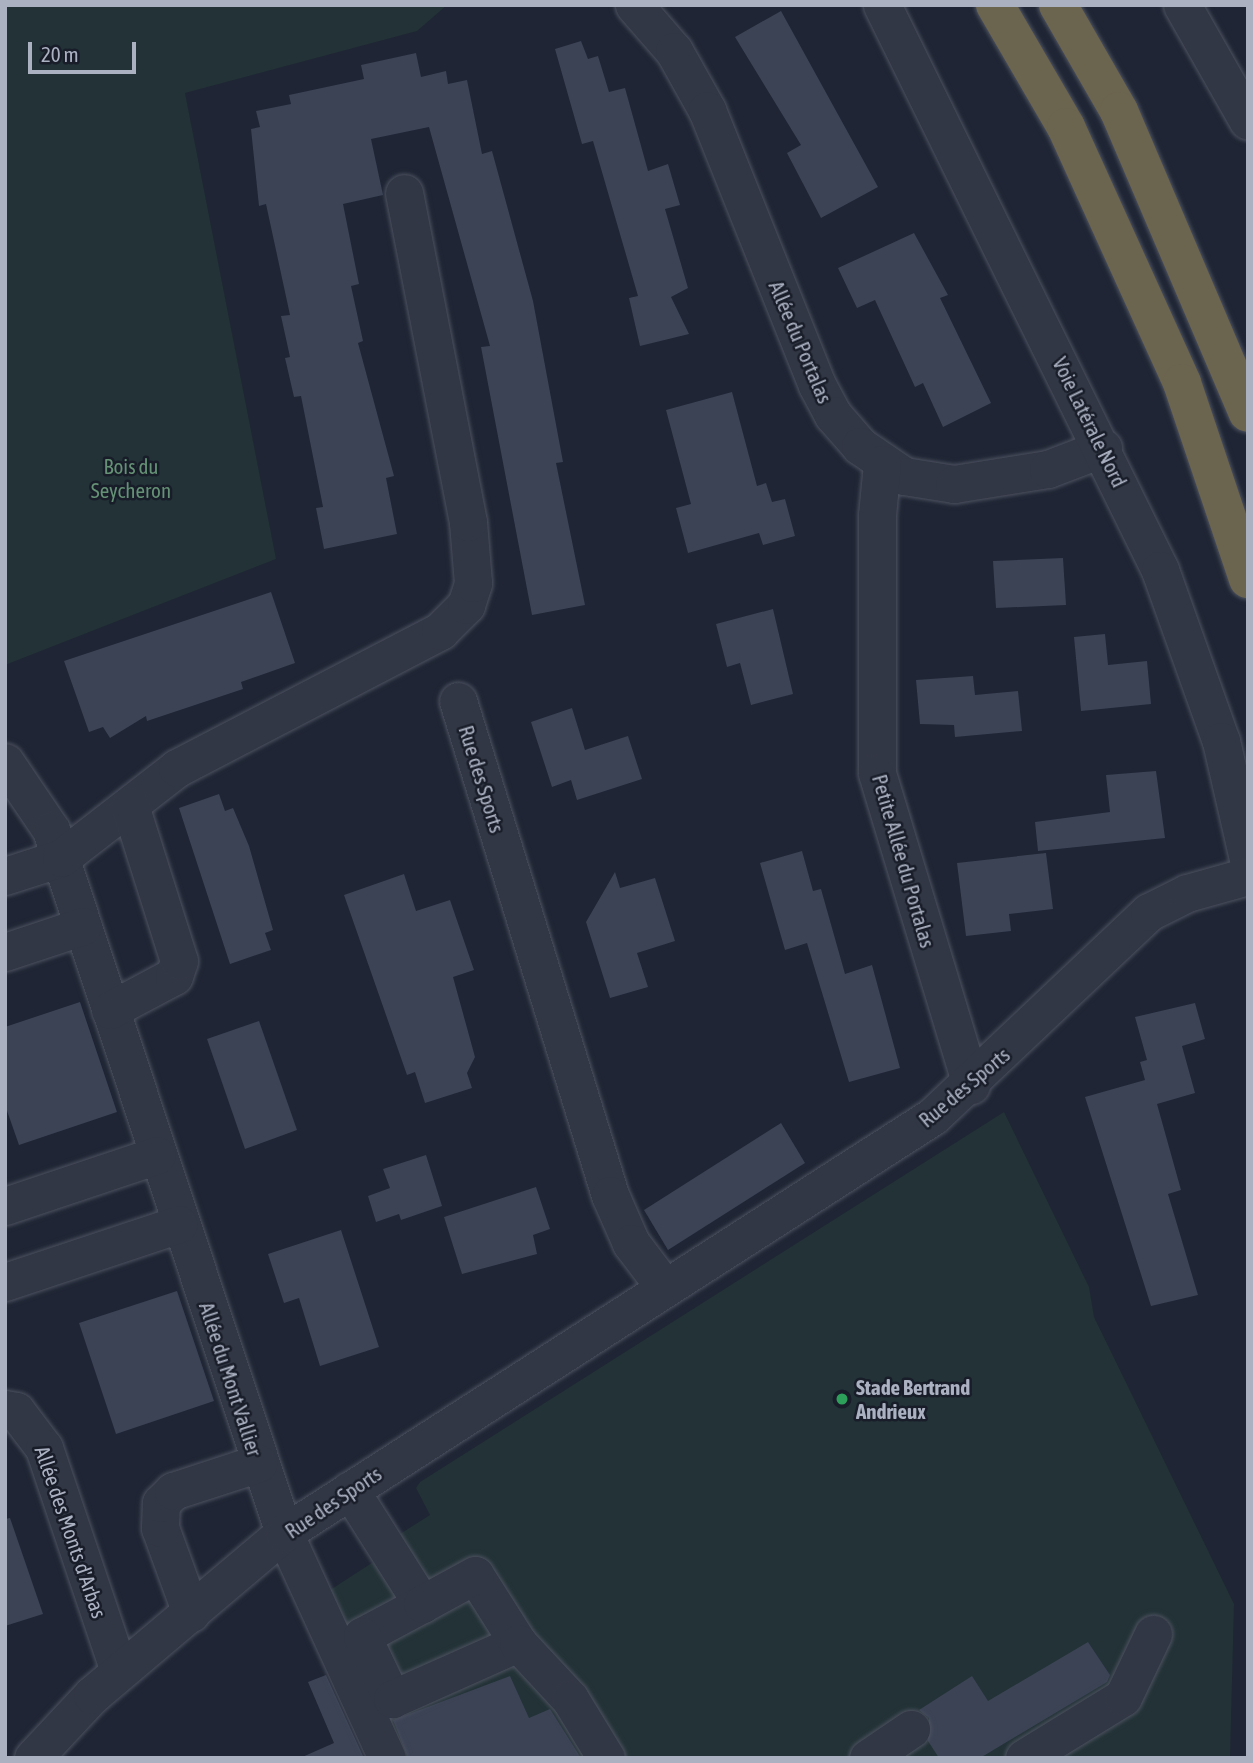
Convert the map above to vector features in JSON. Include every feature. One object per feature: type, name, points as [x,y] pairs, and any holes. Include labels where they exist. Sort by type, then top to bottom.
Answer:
[{"type":"highway","points":[[995,5],[1066,127],[1182,383],[1248,579]]},
{"type":"highway","points":[[1058,5],[1119,111],[1248,413]]},
{"type":"street","name":"Allée du Portalas","points":[[634,5],[674,51],[707,110],[823,399],[846,431],[882,464],[922,481],[968,484],[1048,469],[1103,448]]},
{"type":"street","name":"Voie Latérale Nord","points":[[882,5],[1103,448],[1183,624],[1221,741],[1248,859]]},
{"type":"street","points":[[1182,5],[1248,121]]},
{"type":"street","points":[[5,876],[61,858],[177,768],[237,733],[440,631],[466,606],[473,583],[470,534],[404,193]]},
{"type":"street","name":"Petite Allée du Portalas","points":[[882,464],[877,515],[877,773],[971,1085]]},
{"type":"street","name":"Rue des Sports","points":[[457,701],[610,1195],[631,1243],[665,1288]]},
{"type":"street","name":"Allée du Mont Vallier","points":[[5,762],[42,814],[61,858],[179,1224],[284,1533],[387,1758]]},
{"type":"street","points":[[110,1010],[174,976],[179,961],[130,806]]},
{"type":"street","name":"Rue des Sports","points":[[33,1758],[119,1671],[284,1533],[867,1161],[971,1085],[1149,912],[1187,893],[1248,876]]},
{"type":"street","points":[[5,952],[83,926]]},
{"type":"street","points":[[5,1206],[157,1155]]},
{"type":"street","points":[[5,1282],[179,1224]]},
{"type":"street","name":"Allée des Monts d'Arbas","points":[[5,1409],[16,1411],[44,1448],[119,1671]]},
{"type":"street","points":[[191,1613],[160,1528],[160,1503],[173,1491],[259,1463]]},
{"type":"street","points":[[349,1490],[422,1604]]},
{"type":"street","points":[[518,1643],[392,1699],[362,1636],[475,1575],[518,1643],[570,1699],[606,1758]]},
{"type":"street","points":[[1024,1758],[1123,1697],[1153,1634]]},
{"type":"street","points":[[868,1758],[911,1729]]},
{"type":"green space","name":"Bois du Seycheron","points":[[5,5],[447,5],[417,31],[185,93],[276,559],[5,665]]},
{"type":"green space","name":"Stade Bertrand Andrieux","points":[[1004,1112],[1089,1287],[1094,1317],[1234,1604],[1230,1758],[372,1758],[307,1605],[378,1559],[373,1551],[430,1515],[416,1488],[420,1482]]},
{"type":"building","points":[[781,11],[878,187],[821,218],[787,153],[801,145],[735,37]]},
{"type":"building","points":[[581,41],[588,59],[598,56],[609,92],[625,88],[648,171],[668,164],[680,205],[665,209],[688,288],[671,297],[689,334],[640,346],[629,298],[638,296],[593,141],[582,144],[555,49]]},
{"type":"building","points":[[416,53],[421,77],[446,71],[448,84],[467,80],[482,154],[492,151],[533,301],[563,462],[556,463],[585,605],[532,615],[481,347],[490,346],[429,127],[371,139],[383,195],[343,204],[359,284],[351,286],[363,341],[358,343],[394,476],[386,478],[397,534],[324,549],[316,508],[323,507],[301,396],[294,397],[285,358],[290,357],[281,316],[290,315],[266,204],[259,206],[251,129],[260,127],[256,111],[291,104],[289,95],[364,79],[361,65]]},
{"type":"building","points":[[914,233],[948,295],[940,298],[991,403],[943,427],[923,383],[915,387],[875,300],[857,308],[838,268]]},
{"type":"building","points":[[732,392],[757,486],[766,483],[772,502],[785,499],[795,536],[763,545],[759,533],[688,553],[676,508],[691,504],[666,410]]},
{"type":"building","points":[[1063,558],[1066,605],[996,608],[993,561]]},
{"type":"building","points":[[271,592],[295,663],[241,682],[243,689],[147,721],[146,716],[110,738],[103,727],[89,732],[64,661]]},
{"type":"building","points":[[773,609],[793,694],[751,705],[740,663],[727,667],[716,624]]},
{"type":"building","points":[[1105,634],[1108,665],[1147,661],[1151,704],[1081,711],[1074,637]]},
{"type":"building","points":[[973,676],[975,695],[1018,691],[1022,731],[955,737],[954,725],[920,724],[916,680]]},
{"type":"building","points":[[572,708],[585,750],[628,736],[642,779],[577,800],[571,780],[552,787],[531,722]]},
{"type":"building","points":[[1156,771],[1165,838],[1038,851],[1035,822],[1110,812],[1106,775]]},
{"type":"building","points":[[219,794],[225,811],[233,808],[249,846],[273,930],[265,933],[271,950],[230,964],[179,808]]},
{"type":"building","points":[[802,851],[813,891],[821,889],[845,974],[872,965],[900,1068],[849,1082],[807,943],[785,950],[760,863]]},
{"type":"building","points":[[1046,853],[1053,909],[1009,914],[1011,931],[966,936],[957,863]]},
{"type":"building","points":[[615,872],[620,888],[655,878],[675,941],[637,953],[648,987],[610,998],[586,922]]},
{"type":"building","points":[[404,874],[416,911],[450,900],[474,970],[453,977],[475,1057],[467,1073],[472,1088],[425,1103],[415,1072],[407,1075],[344,895]]},
{"type":"building","points":[[80,1002],[117,1112],[19,1145],[5,1105],[5,1027]]},
{"type":"building","points":[[1195,1003],[1205,1039],[1182,1046],[1195,1093],[1157,1104],[1181,1190],[1168,1194],[1198,1295],[1151,1306],[1085,1097],[1145,1080],[1140,1062],[1147,1060],[1135,1017]]},
{"type":"building","points":[[259,1021],[297,1130],[245,1149],[207,1039]]},
{"type":"building","points":[[781,1123],[805,1163],[668,1250],[644,1210]]},
{"type":"building","points":[[426,1155],[442,1206],[401,1220],[399,1214],[376,1222],[368,1196],[390,1188],[383,1169]]},
{"type":"building","points":[[536,1187],[550,1229],[533,1235],[537,1254],[462,1274],[444,1217]]},
{"type":"building","points":[[341,1230],[379,1347],[320,1366],[299,1298],[284,1303],[268,1254]]},
{"type":"building","points":[[177,1291],[214,1401],[116,1434],[79,1323]]},
{"type":"building","points":[[10,1518],[43,1614],[5,1626],[5,1519]]},
{"type":"building","points":[[1088,1642],[1110,1675],[1107,1682],[980,1758],[939,1758],[928,1741],[929,1718],[919,1710],[972,1676],[988,1701]]},
{"type":"building","points":[[326,1675],[364,1758],[300,1758],[334,1743],[308,1682]]},
{"type":"building","points":[[510,1676],[529,1718],[550,1709],[581,1758],[408,1758],[393,1720]]},
{"type":"place","name":"Stade Bertrand Andrieux","points":[[842,1399]]}]
